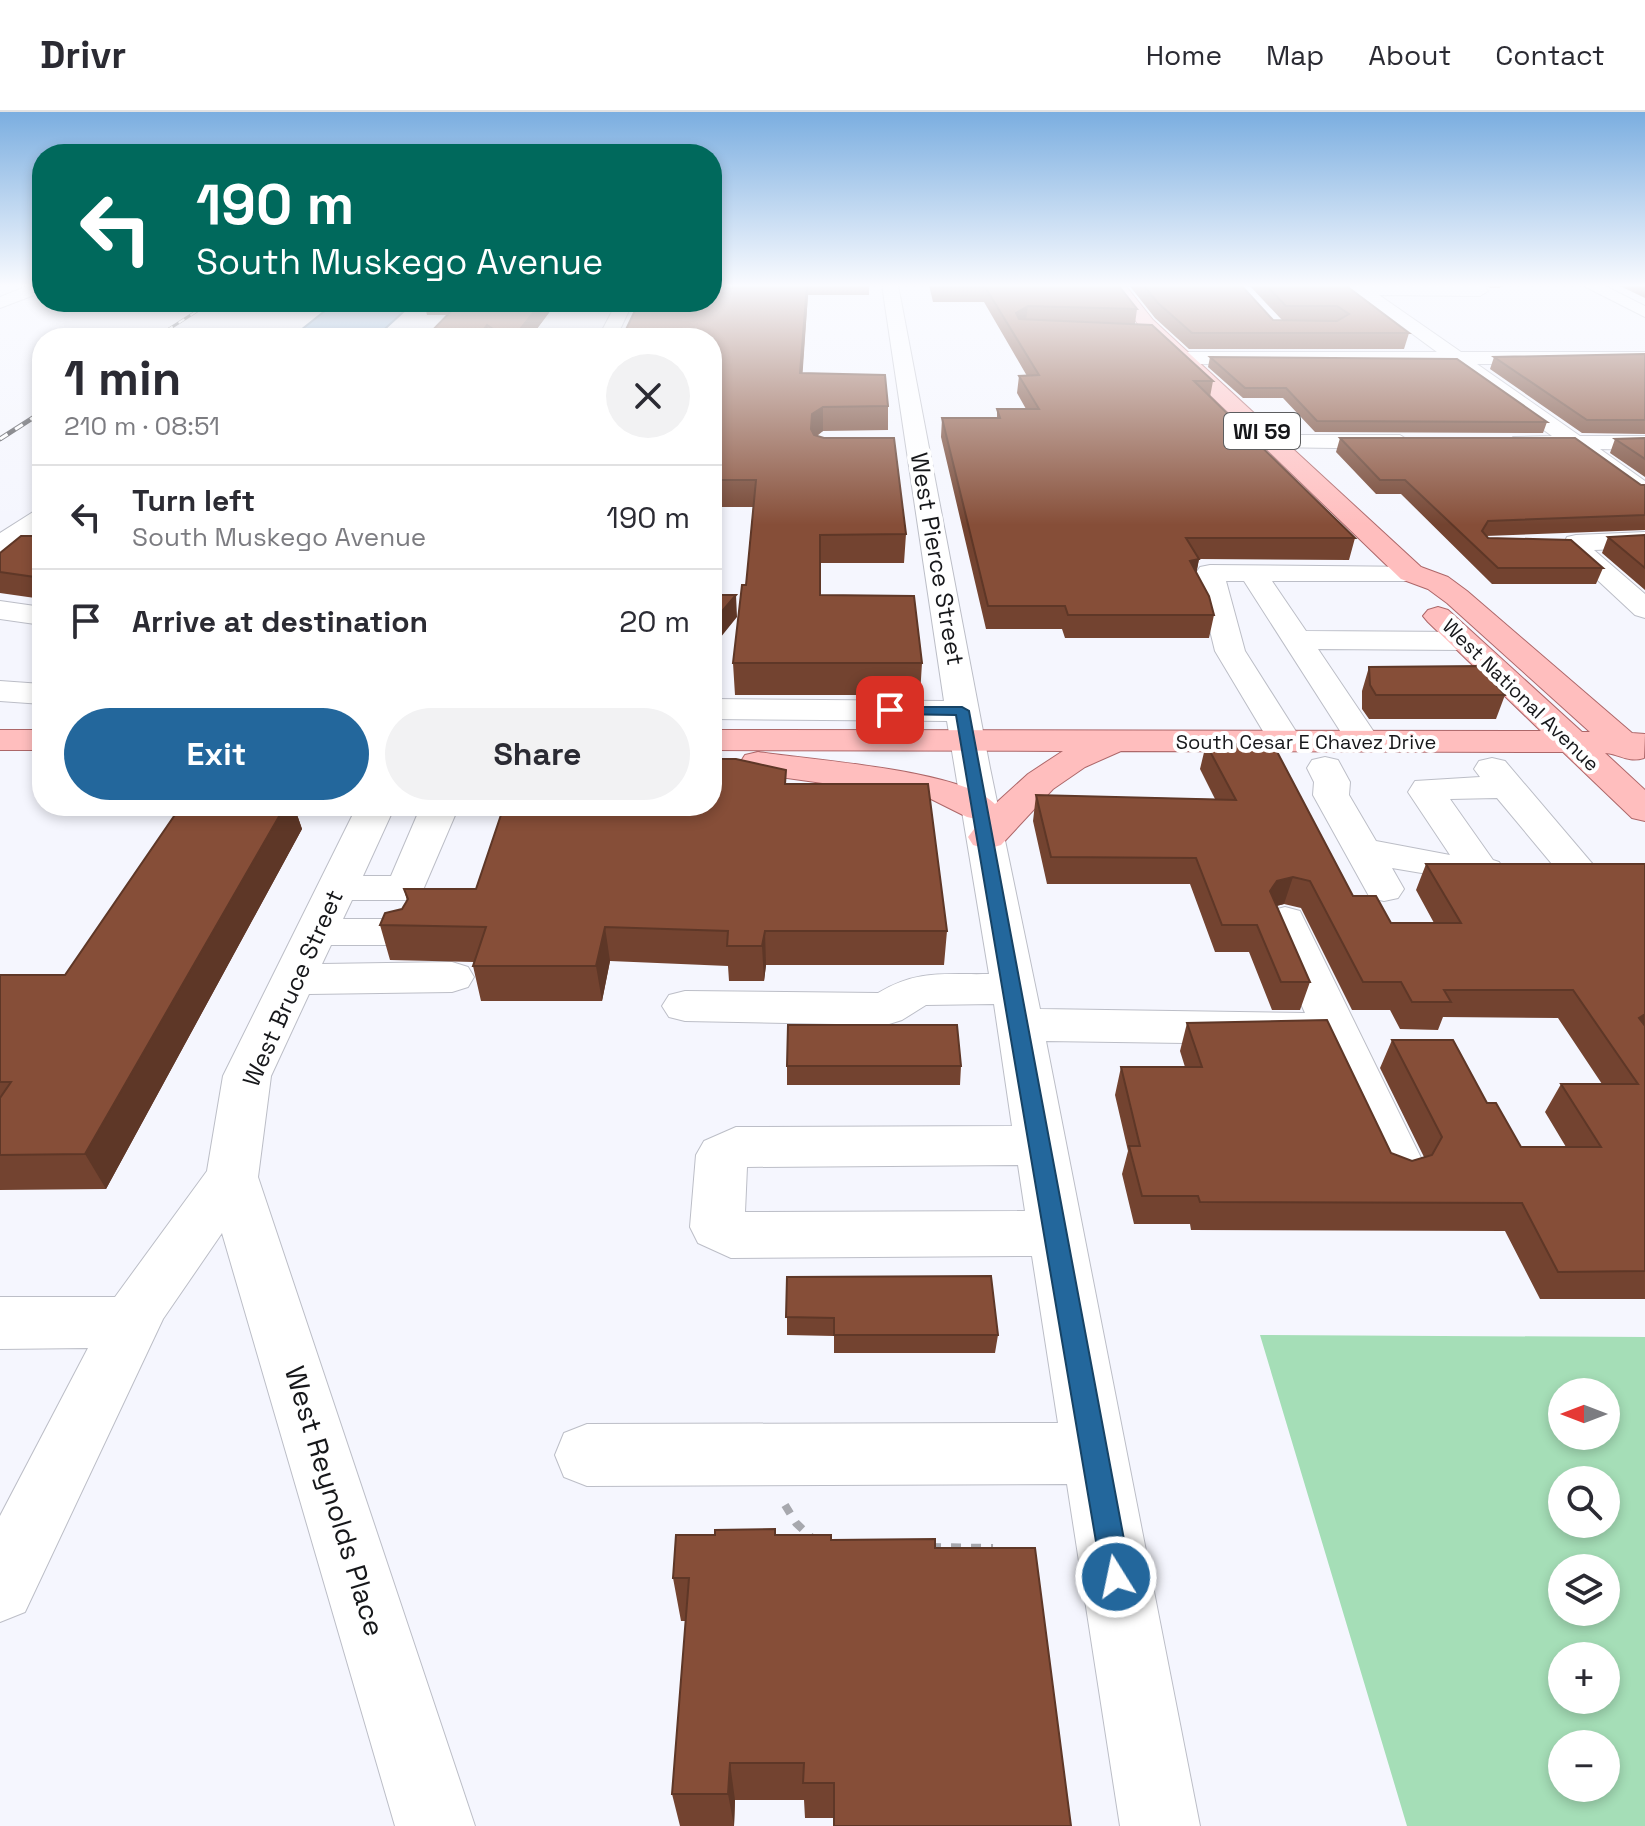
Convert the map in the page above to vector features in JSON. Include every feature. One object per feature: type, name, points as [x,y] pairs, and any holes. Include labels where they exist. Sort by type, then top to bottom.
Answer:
[{"type":"main road","name":"West National Avenue","points":[[1191,365],[1411,573],[1438,583],[1638,750]]},
{"type":"main road","name":"West National Avenue","points":[[1411,573],[1410,586],[1463,641],[1645,810]]},
{"type":"main road","points":[[1463,641],[1510,641]]},
{"type":"main road","name":"South Cesar E Chavez Drive","points":[[722,740],[949,731],[1126,742],[1570,741],[1638,750]]},
{"type":"main road","points":[[0,740],[32,740]]},
{"type":"main road","points":[[722,757],[951,792],[983,823],[1087,751],[1126,742]]},
{"type":"street","name":"West Pierce Street","points":[[898,365],[906,447],[949,731],[983,823],[1160,1826]]},
{"type":"street","points":[[1279,365],[1297,382]]},
{"type":"street","points":[[1467,365],[1645,492]]},
{"type":"street","points":[[1607,365],[1632,379]]},
{"type":"street","points":[[1274,442],[1425,442]]},
{"type":"street","points":[[1504,442],[1645,443]]},
{"type":"street","points":[[0,545],[32,524]]},
{"type":"street","points":[[1548,545],[1645,540]]},
{"type":"street","points":[[1576,545],[1582,555],[1645,609]]},
{"type":"street","points":[[1285,741],[1230,651],[1210,573],[1411,573]]},
{"type":"street","points":[[1253,573],[1363,741]]},
{"type":"street","points":[[1296,640],[1463,641]]},
{"type":"street","points":[[0,691],[32,693]]},
{"type":"street","points":[[722,710],[949,731]]},
{"type":"street","points":[[1325,768],[1332,782],[1331,795],[1384,889]]},
{"type":"street","points":[[1480,870],[1426,792],[1500,778],[1576,868]]},
{"type":"street","name":"West Bruce Street","points":[[232,1177],[247,1076],[372,816]]},
{"type":"street","points":[[337,888],[406,888],[436,816]]},
{"type":"street","points":[[1362,851],[1399,855],[1452,870],[1618,868]]},
{"type":"street","points":[[1285,920],[1399,1166]]},
{"type":"street","points":[[316,932],[394,932]]},
{"type":"street","points":[[293,979],[452,977]]},
{"type":"street","points":[[685,1006],[886,1009],[917,990],[1015,1007],[1334,1029]]},
{"type":"street","points":[[1039,1145],[736,1147],[722,1155],[717,1227],[731,1235],[1055,1233]]},
{"type":"street","points":[[0,1587],[21,1512],[142,1302],[232,1177]]},
{"type":"street","name":"West Reynolds Place","points":[[232,1177],[435,1826]]},
{"type":"street","points":[[0,1323],[132,1322]]},
{"type":"street","points":[[587,1455],[1094,1453]]},
{"type":"path","points":[[772,1495],[783,1502],[814,1540],[826,1543]]},
{"type":"path","points":[[915,1547],[1007,1548]]},
{"type":"green space","points":[[1260,1335],[1645,1337],[1645,1826],[1407,1826]]},
{"type":"building","points":[[722,365],[801,365],[800,373],[885,375],[888,406],[823,407],[812,414],[811,429],[814,435],[824,438],[894,438],[906,534],[820,535],[820,595],[914,596],[922,663],[733,663],[742,585],[746,585],[756,480],[722,480]]},
{"type":"building","points":[[1033,365],[1196,365],[1213,381],[1194,381],[1355,538],[1186,538],[1199,559],[1190,561],[1209,596],[1214,615],[1068,615],[1065,606],[988,606],[942,418],[1000,418],[997,409],[1039,409],[1019,376],[1039,375]]},
{"type":"building","points":[[1219,365],[1466,365],[1547,422],[1317,421],[1286,388],[1245,388]]},
{"type":"building","points":[[1506,365],[1645,365],[1645,420],[1587,420]]},
{"type":"building","points":[[1340,438],[1575,438],[1645,485],[1645,515],[1488,521],[1482,531],[1488,538],[1571,540],[1603,568],[1498,568],[1405,480],[1380,480]]},
{"type":"building","points":[[1645,438],[1645,459],[1615,439]]},
{"type":"building","points":[[1645,535],[1645,568],[1608,537]]},
{"type":"building","points":[[21,536],[32,536],[32,577],[0,572],[0,553]]},
{"type":"building","points":[[722,595],[736,595],[722,611]]},
{"type":"building","points":[[1480,666],[1505,695],[1376,695],[1370,685],[1369,667]]},
{"type":"building","points":[[1206,744],[1273,744],[1353,896],[1376,896],[1391,923],[1461,923],[1426,864],[1645,864],[1645,1014],[1639,1018],[1645,1026],[1645,1271],[1558,1272],[1522,1203],[1200,1202],[1198,1196],[1142,1196],[1129,1146],[1140,1146],[1121,1067],[1202,1067],[1187,1023],[1327,1020],[1391,1153],[1412,1161],[1432,1155],[1442,1137],[1392,1040],[1453,1040],[1487,1103],[1496,1103],[1521,1147],[1601,1147],[1561,1084],[1638,1084],[1573,990],[1444,990],[1451,1002],[1412,1002],[1401,982],[1363,982],[1310,881],[1293,877],[1277,881],[1270,891],[1310,982],[1281,982],[1257,925],[1222,925],[1196,858],[1051,857],[1036,795],[1236,800]]},
{"type":"building","points":[[722,759],[736,759],[786,770],[785,784],[928,784],[947,931],[765,931],[762,946],[727,946],[728,931],[605,927],[596,966],[473,966],[486,927],[380,925],[385,913],[402,909],[408,899],[404,889],[476,889],[501,816],[722,816]]},
{"type":"building","points":[[174,816],[279,816],[85,1154],[0,1155],[0,1098],[11,1082],[0,1082],[0,975],[65,975]]},
{"type":"building","points":[[788,1025],[957,1025],[961,1066],[787,1066]]},
{"type":"building","points":[[991,1276],[998,1335],[834,1335],[834,1318],[786,1317],[787,1277]]},
{"type":"building","points":[[775,1529],[775,1535],[831,1535],[831,1540],[935,1539],[935,1548],[1035,1548],[1071,1826],[834,1826],[834,1783],[803,1783],[804,1763],[730,1763],[728,1794],[672,1794],[689,1578],[673,1578],[676,1535],[715,1535],[715,1530]]},
{"type":"railway","points":[[0,439],[32,418]]},
{"type":"route","points":[[890,710],[962,711],[987,837],[1011,989],[1116,1577]]}]
